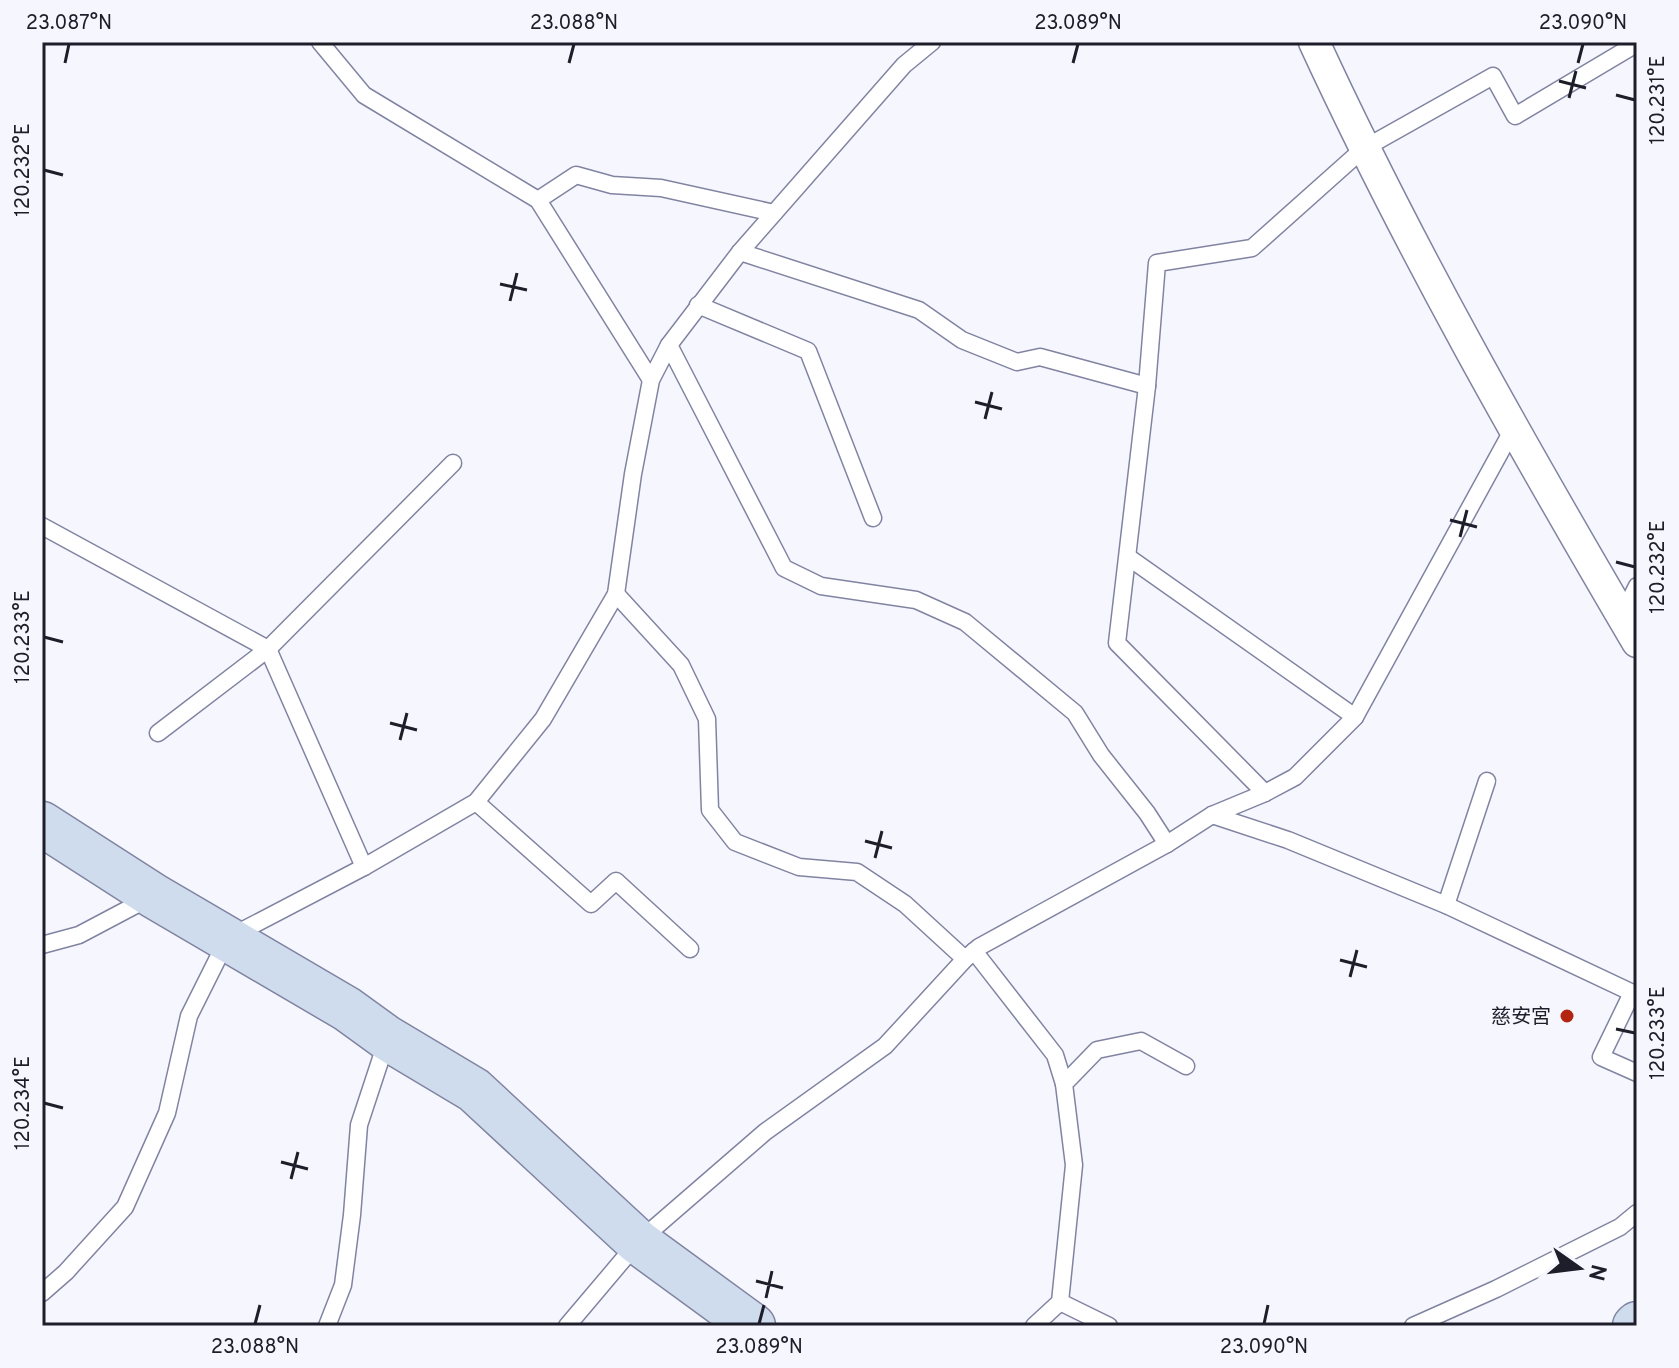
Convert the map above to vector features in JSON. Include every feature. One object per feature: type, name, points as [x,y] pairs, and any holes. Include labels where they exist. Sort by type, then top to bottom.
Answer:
[{"type":"street","points":[[1314,42],[1363,149],[1513,429],[1637,642]]},
{"type":"street","points":[[42,824],[154,896],[347,1009],[387,1038],[474,1090],[638,1242],[753,1326]]},
{"type":"lane","points":[[320,42],[364,95],[538,200],[651,380]]},
{"type":"lane","points":[[42,1293],[66,1272],[125,1207],[167,1113],[189,1016],[228,938],[364,867],[476,802],[543,719],[616,594],[633,474],[651,380],[669,345],[740,252],[904,65],[932,42]]},
{"type":"lane","points":[[1265,793],[1117,643],[1147,386],[1157,263],[1252,248],[1363,149],[1493,76],[1515,116],[1631,47]]},
{"type":"lane","points":[[538,200],[576,175],[612,185],[661,188],[774,213]]},
{"type":"lane","points":[[740,252],[919,310],[962,340],[1017,362],[1040,357],[1147,386]]},
{"type":"lane","points":[[698,305],[808,351],[873,518]]},
{"type":"lane","points":[[669,345],[784,568],[821,586],[916,600],[965,622],[1075,713],[1101,755],[1147,813],[1167,844]]},
{"type":"lane","points":[[567,1326],[638,1242],[765,1132],[885,1046],[970,955],[1167,844],[1212,815],[1295,777],[1355,717],[1513,429]]},
{"type":"lane","points":[[158,733],[268,649],[453,463]]},
{"type":"lane","points":[[42,526],[268,649],[364,867]]},
{"type":"lane","points":[[1128,557],[1355,717]]},
{"type":"lane","points":[[1622,616],[1637,586]]},
{"type":"lane","points":[[616,594],[681,665],[707,719],[710,810],[735,842],[799,867],[857,872],[905,904],[970,955],[1055,1055],[1064,1084],[1074,1165],[1060,1302],[1034,1326]]},
{"type":"lane","points":[[1446,905],[1487,781]]},
{"type":"lane","points":[[476,802],[591,904],[616,881],[690,949]]},
{"type":"lane","points":[[1212,815],[1288,840],[1446,905],[1634,994],[1601,1057],[1637,1073]]},
{"type":"lane","points":[[42,945],[79,935],[154,896]]},
{"type":"lane","points":[[327,1326],[343,1285],[359,1125],[387,1038]]},
{"type":"lane","points":[[1064,1084],[1097,1050],[1141,1041],[1186,1066]]},
{"type":"lane","points":[[1413,1326],[1496,1289],[1620,1227],[1637,1213]]},
{"type":"lane","points":[[1060,1302],[1109,1326]]},
{"type":"place","name":"慈安宮","points":[[1567,1016]]}]
